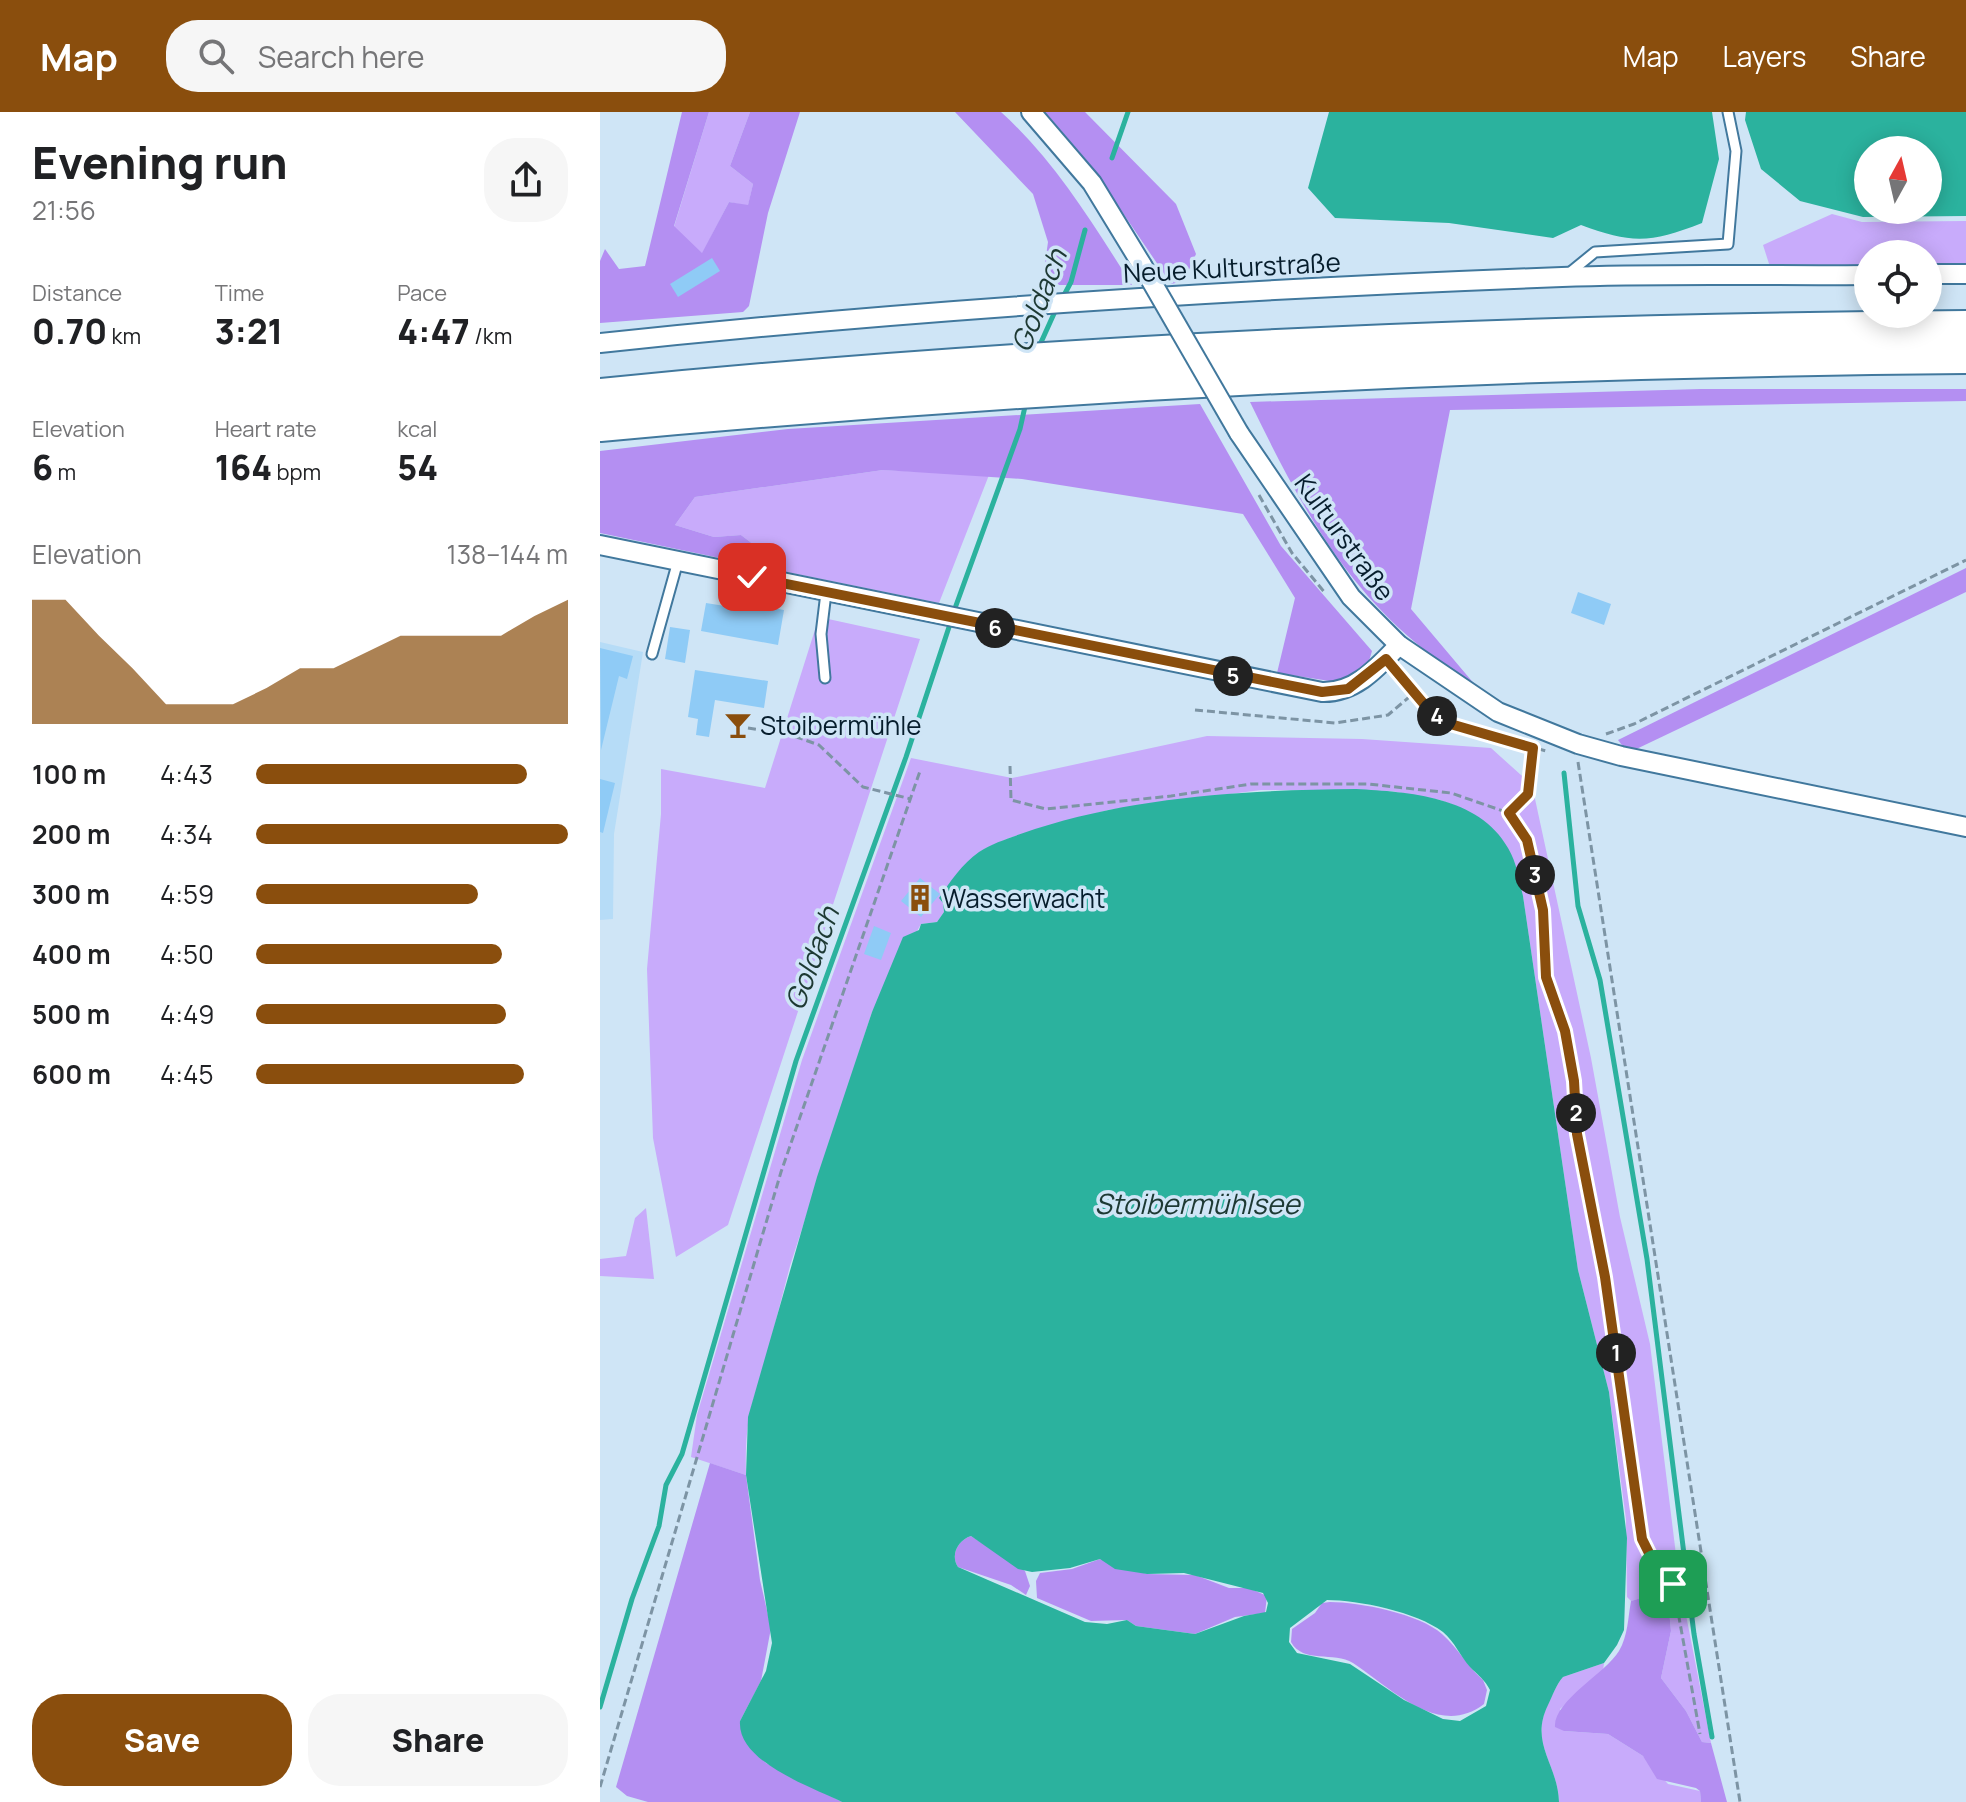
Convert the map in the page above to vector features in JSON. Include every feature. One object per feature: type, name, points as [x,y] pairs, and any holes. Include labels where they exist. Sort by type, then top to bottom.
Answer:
[{"type":"highway","points":[[600,396],[1031,374],[1510,336],[1966,328]]},
{"type":"highway","points":[[600,424],[1031,374],[1966,356]]},
{"type":"street","name":"Kulturstraße","points":[[1031,112],[1092,183],[1239,433],[1392,652],[1498,712],[1578,744],[1966,827]]},
{"type":"street","points":[[1942,274],[1966,274]]},
{"type":"street","name":"Neue Kulturstraße","points":[[600,343],[768,325],[1082,300],[1564,277],[1854,275]]},
{"type":"street","points":[[600,545],[1322,692],[1348,689],[1392,652]]},
{"type":"lane","points":[[1564,277],[1595,252],[1728,244],[1736,151],[1728,112]]},
{"type":"lane","points":[[652,654],[678,561]]},
{"type":"lane","points":[[825,678],[821,634],[826,593]]},
{"type":"path","points":[[1740,1802],[1580,787],[1578,744],[1634,724],[1966,560]]},
{"type":"path","points":[[1392,652],[1415,693],[1429,710],[1447,723],[1548,752]]},
{"type":"path","points":[[1195,710],[1335,723],[1388,715],[1415,693]]},
{"type":"path","points":[[748,728],[788,734],[819,745],[863,787],[911,799]]},
{"type":"path","points":[[1509,813],[1528,794],[1533,748]]},
{"type":"path","points":[[1010,766],[1011,800],[1046,809],[1251,784],[1368,784],[1451,793],[1509,813],[1527,840],[1543,910],[1546,977],[1565,1031],[1574,1081],[1577,1134],[1605,1277],[1642,1539],[1658,1571],[1673,1584],[1700,1734]]},
{"type":"path","points":[[600,1787],[781,1172],[920,771]]},
{"type":"shaded area","points":[[682,112],[709,112],[674,226],[702,253],[729,202],[748,205],[753,184],[730,166],[750,112],[800,112],[768,213],[749,306],[743,312],[600,323],[600,261],[605,249],[619,269],[645,266]]},
{"type":"shaded area","points":[[709,112],[750,112],[730,166],[753,184],[748,206],[729,202],[702,254],[674,227]]},
{"type":"shaded area","points":[[955,112],[1001,112],[1021,131],[1072,194],[1132,285],[1042,285],[1048,242],[1033,194]]},
{"type":"shaded area","points":[[1045,112],[1085,112],[1176,204],[1196,254],[1184,281],[1171,284],[1089,163]]},
{"type":"shaded area","points":[[1832,214],[1854,220],[1854,224],[1966,221],[1966,267],[1942,267],[1942,240],[1854,240],[1854,269],[1771,270],[1763,245]]},
{"type":"shaded area","points":[[1701,389],[1966,389],[1966,401],[1450,410],[1411,609],[1476,686],[1416,643],[1363,590],[1320,532],[1250,402]]},
{"type":"shaded area","points":[[1200,404],[1281,546],[1372,651],[1369,661],[1343,683],[1277,673],[1295,598],[1243,514],[1022,479],[883,470],[695,497],[675,525],[714,537],[741,535],[766,554],[767,568],[600,533],[600,451],[788,429]]},
{"type":"shaded area","points":[[883,470],[989,475],[939,603],[767,568],[766,554],[741,535],[714,537],[675,525],[695,497]]},
{"type":"shaded area","points":[[1966,568],[1966,592],[1628,753],[1618,740]]},
{"type":"shaded area","points":[[819,617],[920,639],[728,1225],[676,1257],[653,1138],[647,969],[661,814],[661,769],[765,788]]},
{"type":"shaded area","points":[[600,642],[643,652],[614,834],[613,919],[600,920]]},
{"type":"shaded area","points":[[1207,736],[1362,739],[1491,748],[1532,785],[1591,1058],[1620,1217],[1650,1344],[1679,1579],[1711,1743],[1702,1742],[1686,1711],[1661,1678],[1671,1631],[1667,1590],[1631,1601],[1627,1597],[1626,1519],[1609,1392],[1578,1270],[1523,896],[1459,807],[1440,800],[1391,791],[1261,790],[1108,810],[1009,838],[981,851],[943,903],[944,912],[937,922],[921,924],[872,1012],[790,1266],[750,1414],[746,1475],[691,1457],[697,1415],[802,1060],[911,758],[1012,778]]},
{"type":"shaded area","points":[[646,1208],[654,1279],[600,1276],[600,1259],[626,1256],[635,1218]]},
{"type":"shaded area","points":[[710,1463],[746,1475],[760,1580],[771,1628],[761,1681],[740,1721],[766,1763],[842,1802],[648,1802],[627,1796],[616,1787]]},
{"type":"shaded area","points":[[971,1536],[1025,1571],[1030,1586],[1026,1595],[1011,1585],[958,1567],[955,1558],[957,1548]]},
{"type":"shaded area","points":[[1100,1559],[1147,1574],[1195,1575],[1229,1588],[1249,1588],[1267,1596],[1265,1613],[1235,1617],[1195,1634],[1136,1626],[1127,1620],[1091,1621],[1037,1598],[1036,1581],[1040,1573],[1072,1569]]},
{"type":"shaded area","points":[[1667,1590],[1671,1631],[1661,1678],[1686,1711],[1702,1742],[1711,1743],[1727,1802],[1701,1802],[1700,1791],[1696,1788],[1657,1779],[1643,1756],[1608,1734],[1564,1731],[1555,1727],[1562,1707],[1619,1651],[1626,1633],[1631,1601]]},
{"type":"shaded area","points":[[1322,1603],[1389,1610],[1432,1627],[1448,1639],[1483,1680],[1487,1690],[1484,1704],[1467,1713],[1450,1716],[1433,1713],[1399,1696],[1353,1663],[1296,1649],[1291,1642],[1292,1629],[1315,1613]]},
{"type":"shaded area","points":[[1604,1663],[1603,1671],[1560,1709],[1564,1731],[1608,1734],[1643,1756],[1668,1784],[1700,1791],[1701,1802],[1559,1802],[1543,1743],[1543,1718],[1563,1677]]},
{"type":"water","points":[[1329,112],[1712,112],[1719,159],[1702,223],[1642,239],[1614,236],[1581,225],[1553,238],[1449,223],[1335,218],[1308,188]]},
{"type":"water","points":[[1746,112],[1966,112],[1966,216],[1942,216],[1942,136],[1854,136],[1854,215],[1800,201],[1761,169],[1745,120]]},
{"type":"water","name":"Stoibermühlsee","points":[[1316,790],[1398,792],[1461,807],[1495,831],[1508,848],[1519,878],[1578,1270],[1609,1392],[1627,1538],[1624,1630],[1604,1663],[1563,1677],[1543,1719],[1543,1743],[1559,1802],[842,1802],[796,1781],[763,1761],[750,1749],[742,1736],[740,1721],[766,1671],[772,1643],[746,1475],[748,1417],[817,1177],[872,1012],[903,937],[919,930],[921,924],[937,922],[944,912],[939,898],[957,874],[979,852],[1006,839],[1074,818],[1154,802],[1235,793]],"holes":[[[971,1536],[1018,1569],[1032,1572],[1070,1568],[1100,1559],[1115,1569],[1147,1574],[1184,1573],[1263,1593],[1268,1603],[1266,1612],[1244,1616],[1195,1634],[1136,1626],[1127,1620],[1107,1624],[1085,1622],[958,1567],[955,1558],[957,1548]],[[1327,1600],[1387,1608],[1443,1632],[1488,1686],[1486,1706],[1460,1721],[1443,1719],[1404,1700],[1350,1664],[1297,1653],[1289,1642],[1290,1628]]]},
{"type":"building","points":[[712,258],[720,271],[678,297],[670,284]]},
{"type":"building","points":[[1578,592],[1611,604],[1604,625],[1571,613]]},
{"type":"building","points":[[733,601],[784,610],[778,645],[701,631],[706,603],[731,607]]},
{"type":"building","points":[[670,627],[690,630],[685,663],[665,659]]},
{"type":"building","points":[[600,648],[633,656],[627,679],[619,676],[601,750]]},
{"type":"building","points":[[695,670],[768,681],[764,708],[715,700],[709,737],[696,735],[698,719],[688,717]]},
{"type":"building","points":[[600,779],[615,783],[603,833],[600,832]]},
{"type":"building","name":"Wasserwacht","points":[[920,878],[940,894],[921,917],[901,901]]},
{"type":"building","points":[[874,926],[891,933],[881,960],[864,954]]},
{"type":"waterway","name":"Goldach","points":[[1112,158],[1128,112]]},
{"type":"waterway","name":"Goldach","points":[[1062,299],[1071,282],[1085,230]]},
{"type":"waterway","name":"Goldach","points":[[1038,349],[1057,307]]},
{"type":"waterway","name":"Goldach","points":[[954,611],[1020,429],[1026,402]]},
{"type":"waterway","name":"Goldach","points":[[600,1707],[632,1599],[659,1526],[666,1485],[682,1454],[796,1061],[906,757],[951,621]]},
{"type":"waterway","points":[[1564,773],[1578,906],[1600,980],[1647,1259],[1694,1634],[1712,1737]]},
{"type":"place","name":"Stoibermühle","points":[[738,725]]},
{"type":"place","name":"Wasserwacht","points":[[920,898]]},
{"type":"route","points":[[752,577],[1322,692],[1342,692],[1354,686],[1386,659],[1429,710],[1447,723],[1533,748],[1528,794],[1509,813],[1527,840],[1543,910],[1546,977],[1565,1031],[1574,1081],[1577,1134],[1605,1277],[1642,1539],[1658,1571],[1673,1584]]}]
